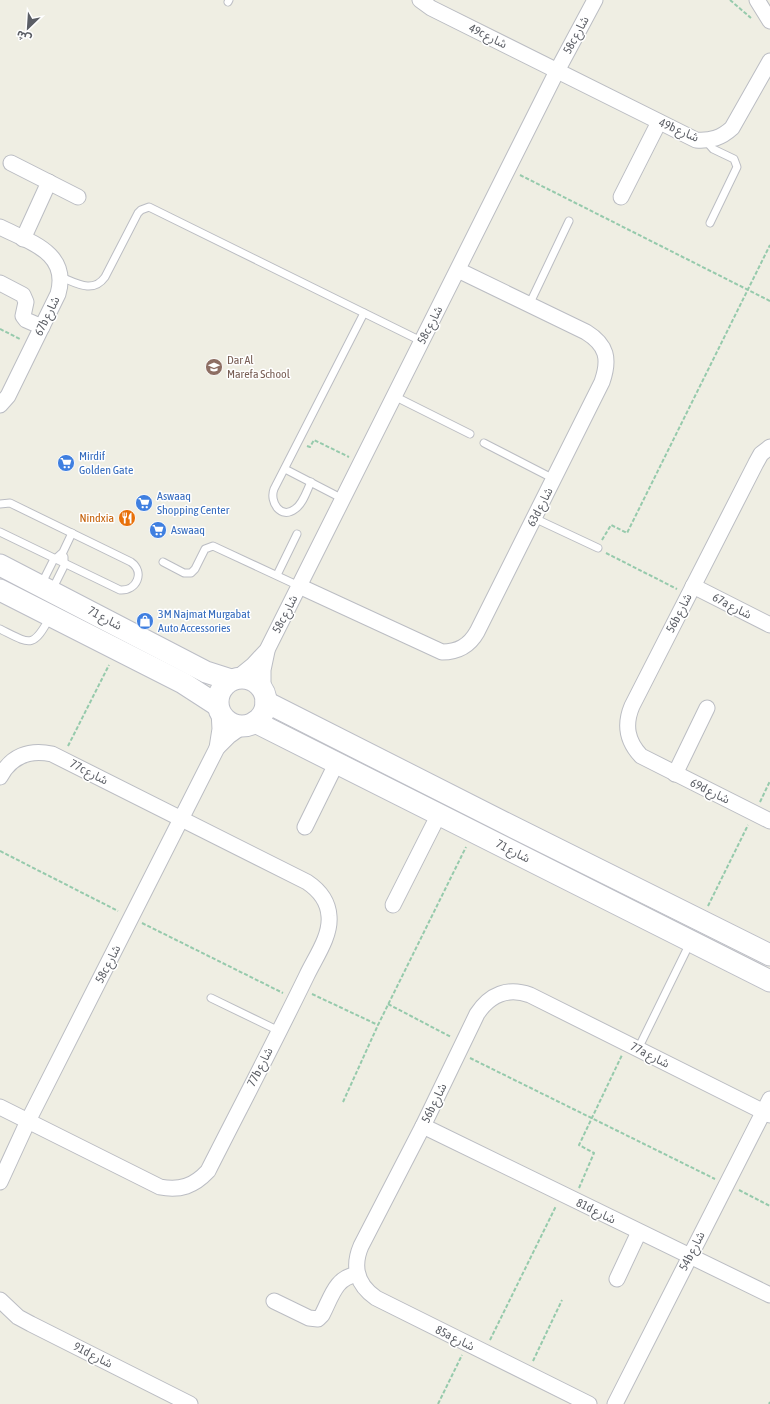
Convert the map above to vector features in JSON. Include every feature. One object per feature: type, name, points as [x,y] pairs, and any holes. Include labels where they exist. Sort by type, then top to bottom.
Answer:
[{"type":"street","name":"49c شارع","points":[[420,0],[431,8],[557,71]]},
{"type":"street","name":"58c شارع","points":[[264,696],[263,670],[267,650],[421,341],[594,0]]},
{"type":"street","points":[[757,0],[770,21]]},
{"type":"street","name":"49b شارع","points":[[557,71],[691,138],[706,141],[724,134],[732,128],[770,61]]},
{"type":"street","points":[[621,198],[658,122]]},
{"type":"street","points":[[11,163],[78,197]]},
{"type":"street","points":[[23,238],[49,182]]},
{"type":"street","points":[[0,227],[47,251],[59,267],[61,276]]},
{"type":"street","name":"63d شارع","points":[[299,586],[434,649],[451,652],[459,649],[466,645],[477,632],[554,479],[602,382],[607,366],[607,357],[602,346],[593,336],[458,270]]},
{"type":"street","name":"67b شارع","points":[[0,405],[8,396],[58,294],[61,276]]},
{"type":"street","points":[[0,283],[23,295],[26,302],[23,316],[42,327]]},
{"type":"street","name":"56b شارع","points":[[649,762],[638,753],[630,742],[627,724],[629,714],[756,463],[761,454],[770,447]]},
{"type":"street","name":"شارع 71","points":[[0,565],[200,669],[234,679]]},
{"type":"street","name":"شارع 71","points":[[0,590],[183,683],[218,708]]},
{"type":"street","name":"67a شارع","points":[[691,590],[770,625]]},
{"type":"street","name":"58c شارع","points":[[234,679],[253,665],[267,650]]},
{"type":"street","points":[[234,679],[249,679],[259,685],[264,696],[263,713],[249,724],[237,726],[226,721],[218,708],[219,693],[222,688],[234,679]]},
{"type":"street","name":"شارع 71","points":[[264,696],[770,955]]},
{"type":"street","name":"58c شارع","points":[[0,1182],[28,1121],[217,748],[220,729],[218,708]]},
{"type":"street","points":[[675,774],[707,708]]},
{"type":"street","name":"58c شارع","points":[[217,748],[229,736],[249,724]]},
{"type":"street","name":"شارع 71","points":[[249,724],[337,762],[770,981]]},
{"type":"street","name":"77c شارع","points":[[0,777],[10,762],[19,756],[29,752],[46,752],[62,758],[182,819]]},
{"type":"street","points":[[305,827],[337,762]]},
{"type":"street","name":"69d شارع","points":[[649,762],[770,821]]},
{"type":"street","points":[[394,905],[439,814]]},
{"type":"street","name":"77b شارع","points":[[0,1107],[160,1187],[170,1189],[192,1185],[208,1171],[298,994],[328,927],[329,916],[323,896],[316,888],[307,882],[182,819]]},
{"type":"street","name":"56b شارع","points":[[357,1275],[357,1255],[361,1246],[423,1126],[477,1014],[491,998],[500,993],[510,991],[530,995]]},
{"type":"street","name":"77a شارع","points":[[530,995],[633,1046],[768,1108]]},
{"type":"street","name":"54b شارع","points":[[615,1404],[726,1184],[768,1108]]},
{"type":"street","name":"81d شارع","points":[[423,1126],[770,1295]]},
{"type":"street","points":[[617,1279],[639,1232]]},
{"type":"street","points":[[274,1301],[310,1318],[318,1319],[322,1315],[339,1283],[347,1277],[357,1275]]},
{"type":"street","name":"85a شارع","points":[[357,1275],[367,1292],[376,1298],[589,1404]]},
{"type":"street","name":"91d شارع","points":[[0,1300],[18,1317],[190,1404]]},
{"type":"lane","points":[[706,141],[712,149],[734,159],[737,167],[710,222]]},
{"type":"lane","points":[[61,276],[87,287],[98,285],[105,277],[138,213],[149,207],[421,341]]},
{"type":"lane","points":[[529,305],[569,221]]},
{"type":"lane","points":[[311,482],[299,506],[295,510],[291,512],[281,511],[274,504],[272,494],[364,313]]},
{"type":"lane","points":[[394,396],[470,434]]},
{"type":"lane","points":[[484,443],[554,479]]},
{"type":"lane","points":[[285,469],[343,499]]},
{"type":"lane","points":[[0,504],[10,503],[131,562],[138,569],[138,578],[134,586],[125,590],[120,590],[0,532]]},
{"type":"lane","points":[[534,518],[598,548]]},
{"type":"lane","points":[[46,588],[56,558],[63,552],[72,533]]},
{"type":"lane","points":[[277,575],[296,534]]},
{"type":"lane","points":[[163,562],[184,573],[191,573],[195,569],[205,550],[213,546],[299,586]]},
{"type":"lane","points":[[46,588],[64,562],[63,552]]},
{"type":"lane","points":[[0,629],[20,639],[29,641],[34,640],[42,634],[51,616]]},
{"type":"lane","points":[[633,1046],[691,941]]},
{"type":"lane","points":[[211,998],[279,1031]]},
{"type":"path","points":[[730,0],[753,19]]},
{"type":"path","points":[[508,169],[770,301]]},
{"type":"path","points":[[691,590],[598,548],[611,525],[627,533],[770,245]]},
{"type":"path","points":[[0,328],[33,345]]},
{"type":"path","points":[[298,442],[310,447],[314,440],[351,458],[348,463],[358,468]]},
{"type":"path","points":[[62,758],[117,649]]},
{"type":"path","points":[[700,920],[770,781]]},
{"type":"path","points":[[343,1102],[388,1004],[474,831]]},
{"type":"path","points":[[0,851],[131,918],[298,994],[378,1025]]},
{"type":"path","points":[[388,1004],[452,1036],[446,1046],[770,1206]]},
{"type":"path","points":[[484,1352],[568,1197],[594,1153],[579,1145],[592,1118],[633,1046]]},
{"type":"path","points":[[527,1373],[562,1300]]},
{"type":"path","points":[[438,1404],[468,1344]]},
{"type":"place","name":"Dar Al Marefa School","points":[[214,367]]},
{"type":"place","name":"Mirdif Golden Gate","points":[[66,463]]},
{"type":"place","name":"Aswaaq Shopping Center","points":[[144,503]]},
{"type":"place","name":"Nindxia","points":[[127,518]]},
{"type":"place","name":"Aswaaq","points":[[158,530]]},
{"type":"place","name":"3M Najmat Murgabat Auto Accessories","points":[[145,621]]}]
